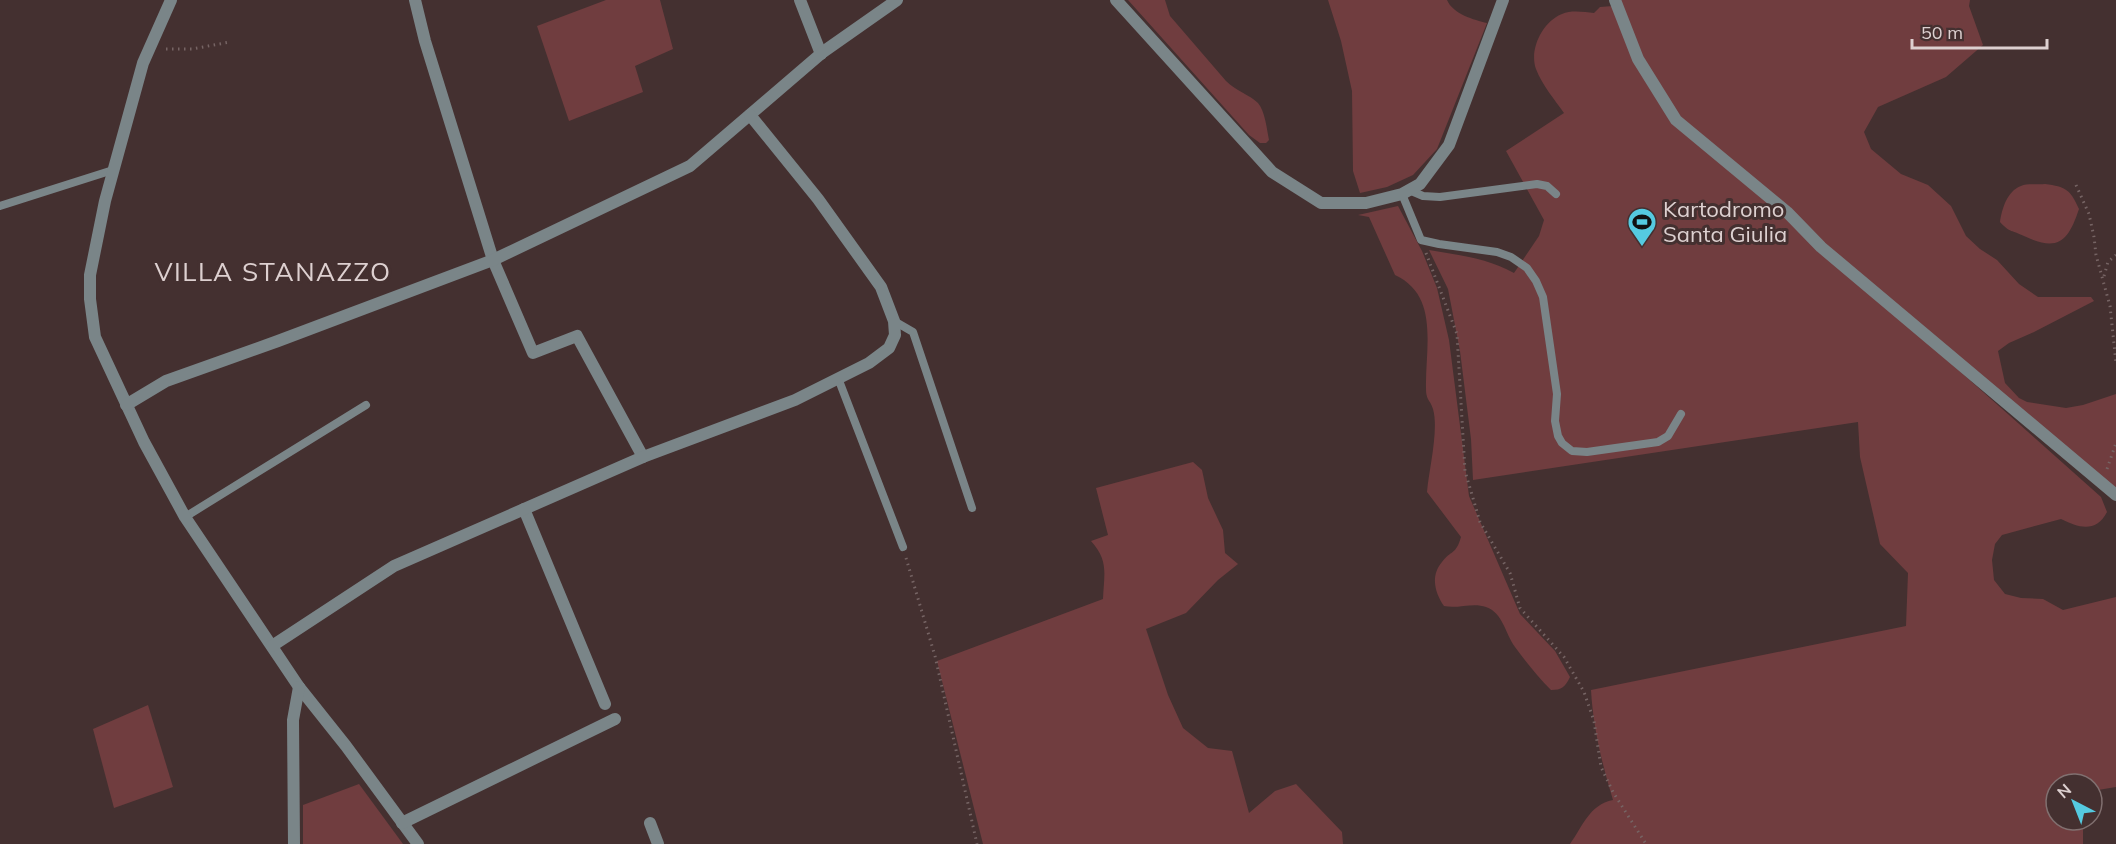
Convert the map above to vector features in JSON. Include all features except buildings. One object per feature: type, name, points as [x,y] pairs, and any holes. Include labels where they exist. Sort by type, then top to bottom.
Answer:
[{"type":"street","points":[[171,0],[143,63],[105,201],[90,275],[90,299],[95,337],[126,405],[186,517],[299,687],[346,746],[418,844]]},
{"type":"street","points":[[415,0],[493,260],[533,352],[577,336],[643,457]]},
{"type":"street","points":[[801,0],[821,54]]},
{"type":"street","points":[[126,405],[166,381],[493,260],[690,166],[821,54],[897,0]]},
{"type":"street","points":[[1116,0],[1272,172],[1321,203],[1366,203],[1406,192],[1420,184],[1449,145],[1503,0]]},
{"type":"street","points":[[1615,0],[1638,59],[1676,120],[1787,212],[1821,247],[2116,495]]},
{"type":"street","points":[[272,646],[394,566],[643,457],[795,400],[869,363],[889,348],[895,335],[894,321],[881,287],[818,199],[750,115]]},
{"type":"street","points":[[524,509],[605,704]]},
{"type":"street","points":[[294,844],[293,720],[299,687]]},
{"type":"street","points":[[402,823],[615,719]]},
{"type":"street","points":[[650,823],[658,844]]},
{"type":"lane","points":[[0,206],[113,170]]},
{"type":"lane","points":[[1406,192],[1442,197],[1537,184],[1547,186],[1556,194]]},
{"type":"lane","points":[[1406,192],[1421,240],[1497,252],[1511,257],[1527,268],[1536,281],[1543,297],[1557,394],[1555,421],[1557,436],[1562,443],[1572,451],[1587,452],[1658,442],[1668,436],[1681,414]]},
{"type":"lane","points":[[894,321],[913,332],[972,508]]},
{"type":"lane","points":[[838,378],[903,547]]},
{"type":"lane","points":[[186,517],[366,405]]},
{"type":"path","points":[[149,49],[192,49],[230,42]]},
{"type":"path","points":[[2076,185],[2089,214],[2096,255],[2110,306],[2116,363]]},
{"type":"path","points":[[1421,240],[1457,334],[1465,471],[1480,522],[1510,573],[1520,608],[1564,657],[1584,692],[1594,721],[1601,766],[1613,792],[1646,844]]},
{"type":"path","points":[[2103,278],[2108,262],[2116,255]]},
{"type":"path","points":[[2100,481],[2108,467],[2116,443]]},
{"type":"path","points":[[903,547],[934,656],[977,844]]},
{"type":"shaded area","points":[[606,0],[660,0],[673,49],[635,66],[643,92],[569,121],[537,26]]},
{"type":"shaded area","points":[[1128,0],[1165,0],[1170,16],[1226,81],[1258,103],[1269,140],[1266,143],[1260,143],[1249,135]]},
{"type":"shaded area","points":[[1328,0],[1447,0],[1459,13],[1487,23],[1437,149],[1413,175],[1387,187],[1360,193],[1353,171],[1352,91],[1341,41]]},
{"type":"shaded area","points":[[1617,0],[1970,0],[1969,6],[1983,45],[1946,77],[1878,107],[1864,132],[1871,149],[1901,174],[1928,185],[1951,206],[1966,236],[1997,260],[2019,284],[2038,297],[2091,297],[2094,301],[2009,343],[1998,351],[2005,383],[2019,398],[2027,402],[2066,408],[2116,394],[2116,489],[1679,122],[1640,57]]},
{"type":"shaded area","points":[[1613,6],[1673,121],[1783,214],[2101,497],[2107,512],[2098,523],[2087,527],[2074,525],[2061,519],[2002,535],[1995,544],[1992,560],[1994,580],[2005,594],[2021,598],[2043,599],[2063,610],[2116,597],[2116,787],[2104,789],[2104,772],[2044,772],[2044,832],[2083,832],[2083,844],[1570,844],[1592,811],[1613,800],[1599,745],[1591,690],[1906,626],[1908,573],[1880,544],[1860,457],[1858,422],[1473,480],[1471,439],[1460,351],[1448,289],[1429,250],[1483,260],[1514,273],[1539,236],[1544,220],[1506,151],[1564,113],[1545,87],[1536,69],[1534,54],[1536,45],[1543,30],[1555,18],[1573,12],[1594,13],[1600,7]]},
{"type":"shaded area","points":[[2045,184],[2066,190],[2073,197],[2079,209],[2066,236],[2053,243],[2036,241],[2009,230],[2000,222],[2006,201],[2016,188]]},
{"type":"shaded area","points":[[1398,206],[1422,251],[1437,288],[1449,340],[1469,496],[1520,614],[1555,651],[1570,677],[1561,689],[1551,690],[1537,675],[1515,647],[1500,619],[1492,610],[1476,605],[1444,606],[1438,596],[1435,579],[1438,567],[1455,550],[1461,537],[1427,492],[1435,418],[1426,392],[1428,340],[1424,309],[1419,296],[1409,284],[1395,275],[1369,217],[1358,215]]},
{"type":"shaded area","points":[[1193,462],[1202,470],[1208,498],[1223,530],[1225,553],[1238,564],[1218,580],[1186,613],[1146,629],[1168,695],[1183,728],[1208,748],[1232,751],[1249,813],[1275,791],[1296,784],[1342,832],[1343,844],[983,844],[937,661],[1103,599],[1103,562],[1091,541],[1108,535],[1096,488]]},
{"type":"shaded area","points":[[148,705],[173,787],[114,808],[93,729]]},
{"type":"shaded area","points":[[359,784],[403,844],[303,844],[303,805]]},
{"type":"place","name":"Kartodromo Santa Giulia","points":[[1642,248]]},
{"type":"district","name":"VILLA STANAZZO","points":[[273,271]]}]
